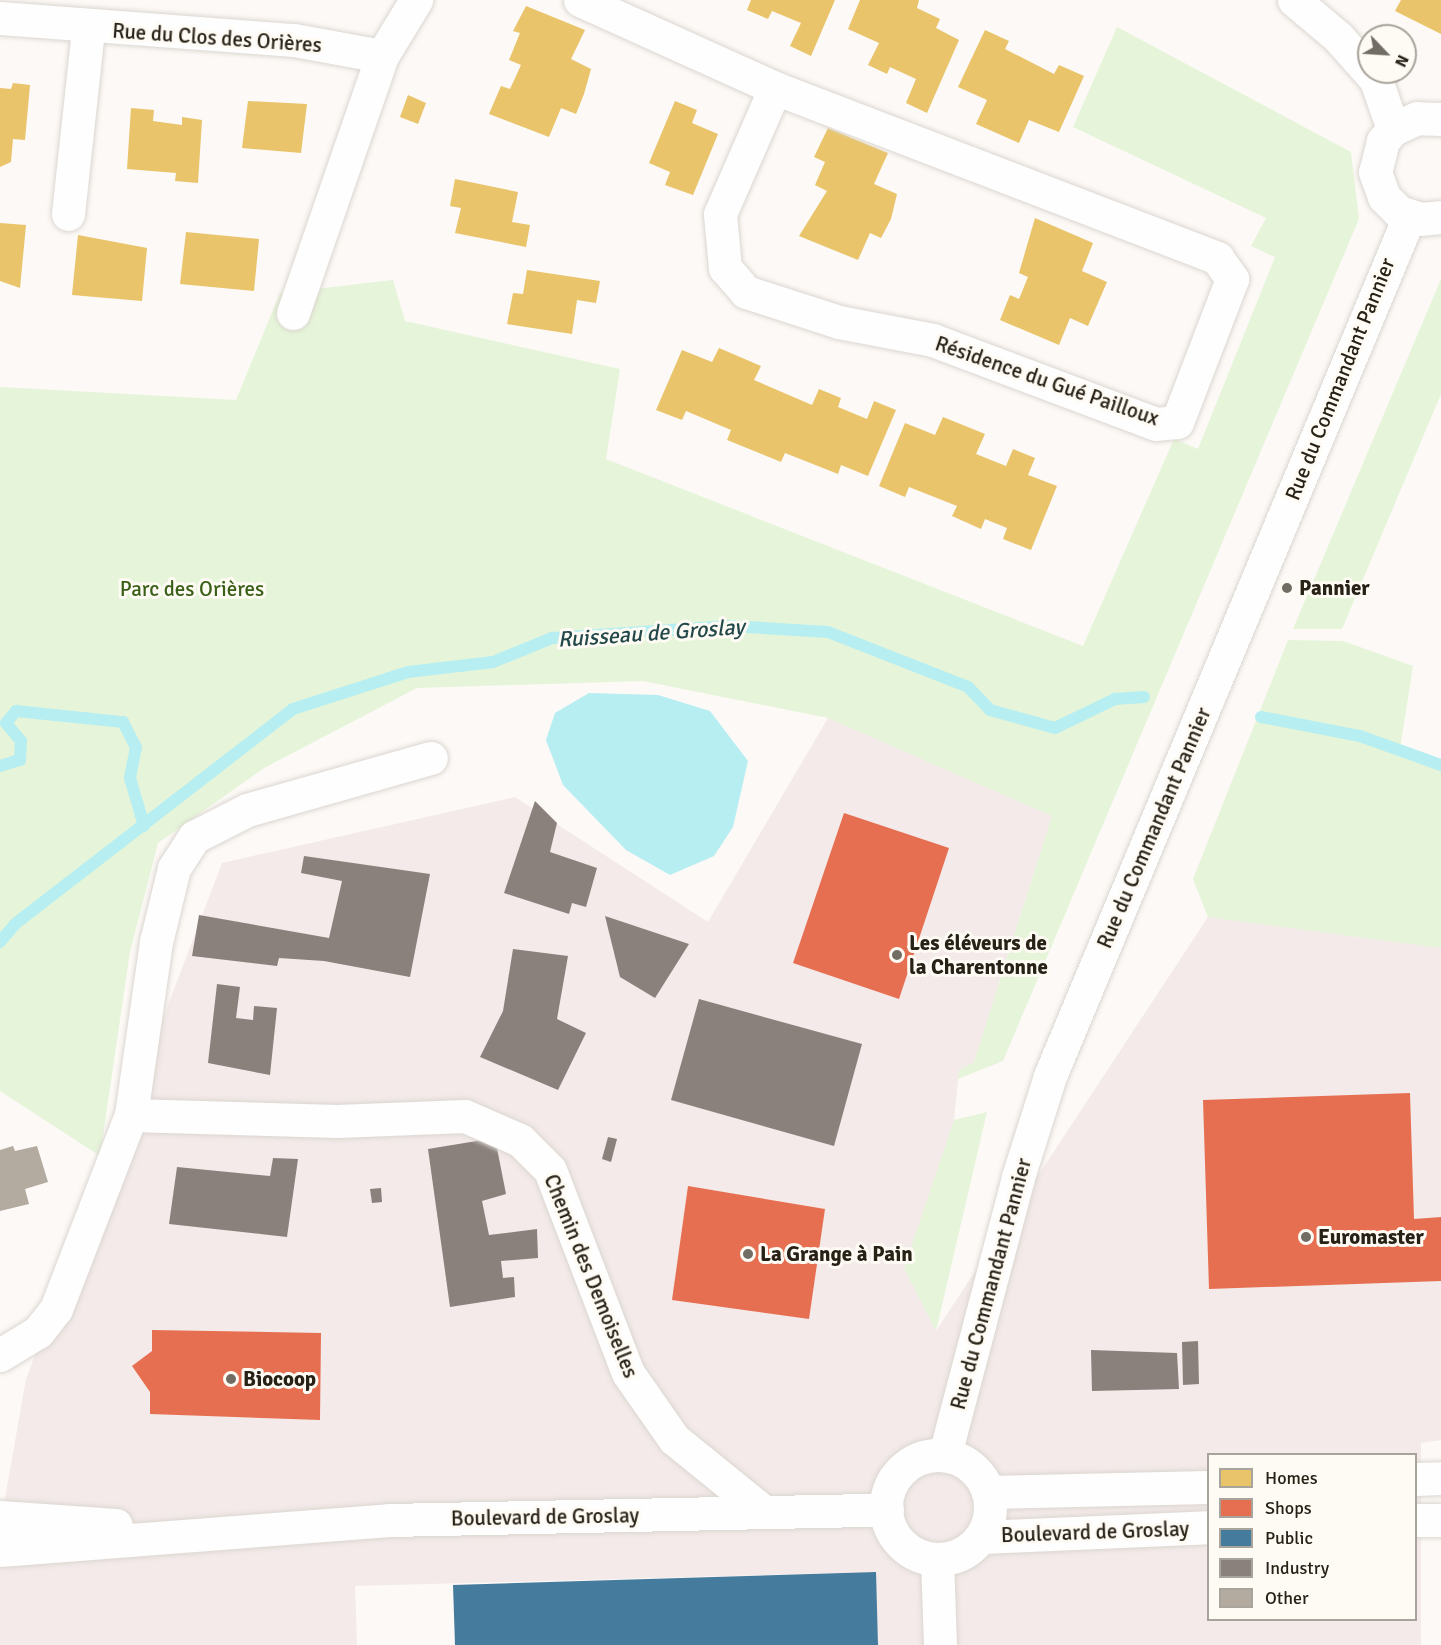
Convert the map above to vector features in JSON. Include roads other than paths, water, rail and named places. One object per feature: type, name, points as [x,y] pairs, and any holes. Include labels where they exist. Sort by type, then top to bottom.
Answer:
[{"type":"street","points":[[292,313],[382,56],[416,0]]},
{"type":"street","name":"Résidence du Gué Pailloux","points":[[580,0],[774,88],[1217,258],[1232,279],[1177,422],[1156,424],[933,340],[839,322],[746,292],[725,268],[720,214],[774,88]]},
{"type":"street","points":[[1294,0],[1338,37],[1376,80],[1393,129]]},
{"type":"street","name":"Rue du Clos des Orières","points":[[0,18],[88,28],[294,40],[382,56]]},
{"type":"street","name":"Rue du Clos des Orières","points":[[68,214],[88,28]]},
{"type":"street","points":[[1425,217],[1384,197],[1375,172],[1383,141],[1393,129],[1417,118],[1441,119]]},
{"type":"street","name":"Rue du Commandant Pannier","points":[[945,1454],[1018,1177],[1050,1076],[1425,217]]},
{"type":"street","points":[[0,1355],[38,1332],[56,1309],[131,1115],[156,942],[174,868],[194,837],[247,810],[430,758]]},
{"type":"street","name":"Chemin des Demoiselles","points":[[131,1115],[337,1121],[465,1116],[520,1140],[550,1170],[628,1373],[674,1439],[763,1511]]},
{"type":"street","points":[[945,1454],[972,1468],[988,1492],[991,1507],[982,1537],[970,1549],[937,1559],[897,1539],[887,1510],[901,1471],[923,1457],[945,1454]]},
{"type":"street","points":[[1417,1479],[1441,1478]]},
{"type":"street","name":"Boulevard de Groslay","points":[[988,1492],[1207,1486]]},
{"type":"street","name":"Boulevard de Groslay","points":[[0,1550],[204,1532],[389,1520],[887,1510]]},
{"type":"street","name":"Boulevard de Groslay","points":[[0,1517],[204,1532]]},
{"type":"street","points":[[1417,1520],[1441,1520]]},
{"type":"street","name":"Boulevard de Groslay","points":[[982,1537],[1207,1527]]},
{"type":"street","points":[[937,1559],[940,1645]]},
{"type":"water","points":[[589,693],[658,695],[710,711],[748,761],[733,827],[714,856],[670,875],[626,850],[563,785],[546,740],[555,713]]},
{"type":"waterway","name":"Ruisseau de Groslay","points":[[0,942],[15,924],[293,709],[408,672],[493,662],[552,638],[730,626],[828,632],[968,687],[990,710],[1055,728],[1115,699],[1144,697]]},
{"type":"waterway","name":"Ruisseau de Groslay","points":[[0,766],[20,760],[21,741],[6,723],[16,711],[123,722],[136,747],[130,778],[144,826]]},
{"type":"waterway","name":"Ruisseau de Groslay","points":[[1261,717],[1360,736],[1441,765]]},
{"type":"place","name":"Pannier","points":[[1287,588]]},
{"type":"place","name":"Les éléveurs de la Charentonne","points":[[897,955]]},
{"type":"place","name":"Euromaster","points":[[1306,1237]]},
{"type":"place","name":"La Grange à Pain","points":[[748,1254]]},
{"type":"place","name":"Biocoop","points":[[231,1379]]},
{"type":"park label","name":"Parc des Orières","points":[[192,589]]}]
